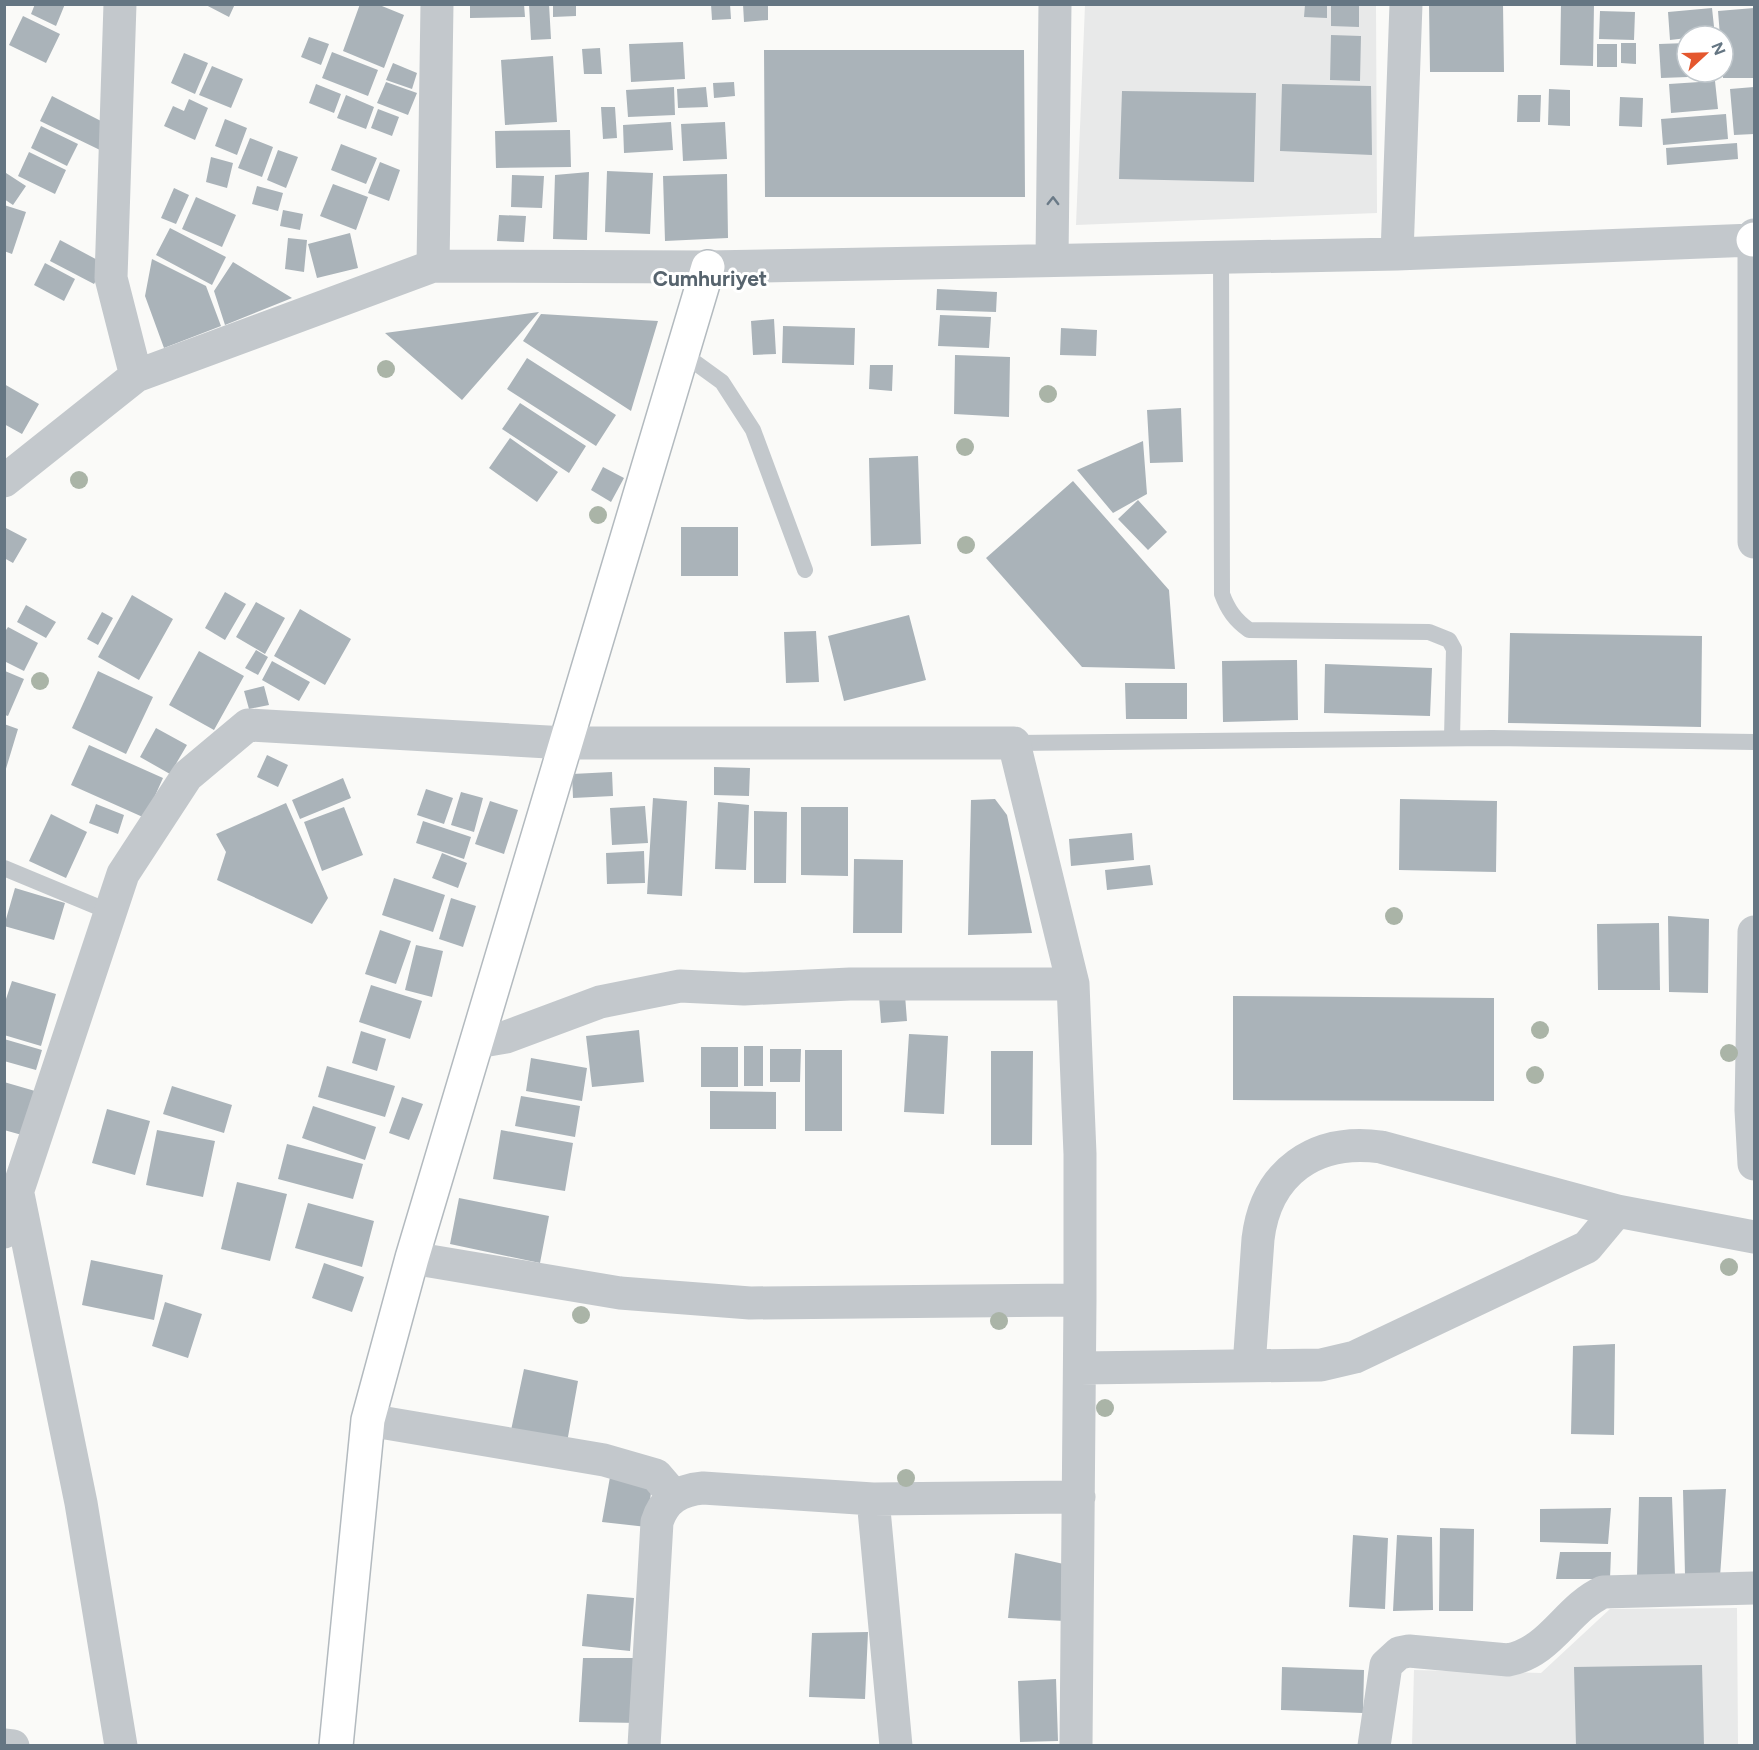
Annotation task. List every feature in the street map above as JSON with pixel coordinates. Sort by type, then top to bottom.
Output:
[{"type":"street","points":[[120,4],[111,278],[136,376]]},
{"type":"street","points":[[433,266],[437,4]]},
{"type":"street","points":[[1052,259],[1055,4]]},
{"type":"street","points":[[1397,254],[1406,4]]},
{"type":"street","points":[[4,482],[136,376],[433,266],[708,267],[1397,254],[1754,238],[1755,542]]},
{"type":"street","points":[[336,1746],[368,1420],[412,1258],[708,267]]},
{"type":"street","points":[[4,1232],[123,874],[187,776],[248,725],[566,743],[1014,743],[1073,984],[1080,1154],[1076,1746]]},
{"type":"street","points":[[1755,932],[1753,1110],[1755,1164]]},
{"type":"street","points":[[477,1042],[506,1037],[600,1002],[680,986],[744,989],[850,984],[1073,984]]},
{"type":"street","points":[[1250,1366],[1260,1220],[1267,1201],[1291,1170],[1324,1150],[1342,1145],[1381,1147],[1617,1211],[1755,1237]]},
{"type":"street","points":[[18,1192],[81,1503],[121,1746]]},
{"type":"street","points":[[1080,1368],[1321,1365],[1355,1357],[1587,1247],[1617,1211]]},
{"type":"street","points":[[412,1258],[620,1293],[739,1302],[906,1303],[1080,1300]]},
{"type":"street","points":[[368,1420],[604,1460],[656,1475],[674,1496]]},
{"type":"street","points":[[644,1746],[657,1522],[660,1512],[674,1496],[688,1490],[703,1488],[873,1499],[1079,1497]]},
{"type":"street","points":[[873,1499],[896,1746]]},
{"type":"street","points":[[1374,1746],[1386,1665],[1399,1653],[1409,1651],[1508,1660],[1520,1658],[1542,1646],[1585,1602],[1603,1592],[1755,1588]]},
{"type":"street","points":[[4,1745],[13,1746]]},
{"type":"lane","points":[[1221,256],[1222,594],[1227,608],[1235,619],[1249,630],[1429,632],[1449,640],[1454,649],[1452,738]]},
{"type":"lane","points":[[682,353],[722,382],[753,430],[805,570]]},
{"type":"lane","points":[[1014,743],[1452,738],[1755,742]]},
{"type":"lane","points":[[4,868],[110,912]]},
{"type":"shaded area","points":[[1085,5],[1376,5],[1377,213],[1076,225]]},
{"type":"shaded area","points":[[1737,1608],[1738,1745],[1412,1746],[1414,1670],[1541,1673],[1610,1609]]},
{"type":"building","points":[[35,4],[65,4],[56,26],[31,14]]},
{"type":"building","points":[[204,4],[235,4],[229,17]]},
{"type":"building","points":[[360,4],[377,4],[404,15],[384,68],[343,51]]},
{"type":"building","points":[[470,4],[524,4],[525,17],[470,18]]},
{"type":"building","points":[[529,4],[549,4],[551,39],[531,40]]},
{"type":"building","points":[[553,4],[576,4],[576,16],[553,17]]},
{"type":"building","points":[[711,4],[730,4],[731,19],[712,20]]},
{"type":"building","points":[[743,4],[768,4],[768,20],[744,22]]},
{"type":"building","points":[[1331,4],[1359,4],[1359,27],[1331,26]]},
{"type":"building","points":[[1429,4],[1503,4],[1504,72],[1430,72]]},
{"type":"building","points":[[1561,4],[1594,4],[1593,66],[1560,65]]},
{"type":"building","points":[[1305,5],[1327,5],[1327,18],[1304,17]]},
{"type":"building","points":[[1712,8],[1714,24],[1675,24],[1675,39],[1670,40],[1668,12]]},
{"type":"building","points":[[1754,8],[1754,78],[1735,78],[1735,24],[1719,24],[1718,11]]},
{"type":"building","points":[[1600,11],[1635,12],[1634,40],[1599,39]]},
{"type":"building","points":[[23,16],[60,34],[46,63],[9,45]]},
{"type":"building","points":[[1331,35],[1361,36],[1360,81],[1330,80]]},
{"type":"building","points":[[309,37],[329,44],[321,65],[301,57]]},
{"type":"building","points":[[683,42],[685,79],[631,82],[629,44]]},
{"type":"building","points":[[1621,43],[1636,43],[1636,64],[1621,63]]},
{"type":"building","points":[[1675,43],[1675,77],[1661,78],[1659,44]]},
{"type":"building","points":[[1597,44],[1617,44],[1617,67],[1597,67]]},
{"type":"building","points":[[600,48],[602,74],[584,74],[582,49]]},
{"type":"building","points":[[764,50],[1024,50],[1025,197],[765,197]]},
{"type":"building","points":[[332,52],[378,70],[368,96],[322,78]]},
{"type":"building","points":[[184,53],[208,63],[195,94],[171,83]]},
{"type":"building","points":[[553,56],[557,122],[505,125],[501,60]]},
{"type":"building","points":[[393,63],[417,73],[412,89],[386,80]]},
{"type":"building","points":[[212,66],[243,79],[231,108],[199,95]]},
{"type":"building","points":[[386,82],[417,93],[408,115],[377,103]]},
{"type":"building","points":[[734,82],[735,96],[714,98],[713,83]]},
{"type":"building","points":[[316,84],[341,94],[334,113],[309,103]]},
{"type":"building","points":[[1282,84],[1371,86],[1372,155],[1280,151]]},
{"type":"building","points":[[1669,84],[1715,84],[1718,109],[1671,113]]},
{"type":"building","points":[[674,87],[675,115],[628,117],[626,90]]},
{"type":"building","points":[[706,87],[708,107],[678,108],[677,89]]},
{"type":"building","points":[[1754,87],[1754,134],[1734,135],[1730,89]]},
{"type":"building","points":[[1549,89],[1570,90],[1570,126],[1548,125]]},
{"type":"building","points":[[1122,91],[1256,93],[1254,182],[1119,179]]},
{"type":"building","points":[[346,95],[374,107],[366,129],[337,118]]},
{"type":"building","points":[[1518,95],[1541,95],[1540,122],[1517,122]]},
{"type":"building","points":[[52,96],[101,121],[100,150],[40,121]]},
{"type":"building","points":[[1620,97],[1643,98],[1642,127],[1619,126]]},
{"type":"building","points":[[189,99],[208,108],[195,140],[164,126],[173,106],[184,111]]},
{"type":"building","points":[[601,107],[615,107],[617,138],[603,139]]},
{"type":"building","points":[[378,109],[399,117],[392,136],[371,128]]},
{"type":"building","points":[[1726,114],[1728,139],[1663,145],[1661,119]]},
{"type":"building","points":[[225,119],[247,128],[237,155],[215,146]]},
{"type":"building","points":[[671,122],[673,150],[624,153],[623,125]]},
{"type":"building","points":[[725,122],[727,159],[683,161],[681,124]]},
{"type":"building","points":[[41,126],[78,144],[67,166],[31,148]]},
{"type":"building","points":[[570,130],[571,167],[496,168],[495,131]]},
{"type":"building","points":[[250,138],[273,147],[262,177],[238,168]]},
{"type":"building","points":[[1737,143],[1738,159],[1667,165],[1666,148]]},
{"type":"building","points":[[341,144],[377,158],[366,184],[331,170]]},
{"type":"building","points":[[278,150],[298,157],[286,188],[267,180]]},
{"type":"building","points":[[29,152],[66,170],[55,194],[18,176]]},
{"type":"building","points":[[211,157],[233,163],[227,188],[206,182]]},
{"type":"building","points":[[380,162],[400,170],[389,201],[368,193]]},
{"type":"building","points":[[607,171],[653,173],[650,234],[605,232]]},
{"type":"building","points":[[589,172],[587,240],[553,239],[555,175]]},
{"type":"building","points":[[6,173],[26,186],[13,205],[4,199]]},
{"type":"building","points":[[727,174],[728,238],[665,241],[663,176]]},
{"type":"building","points":[[512,175],[544,176],[542,208],[511,207]]},
{"type":"building","points":[[333,184],[368,197],[356,230],[320,216]]},
{"type":"building","points":[[257,186],[283,193],[278,211],[252,204]]},
{"type":"building","points":[[174,188],[189,195],[176,224],[161,218]]},
{"type":"building","points":[[196,197],[236,215],[222,247],[182,229]]},
{"type":"building","points":[[4,205],[26,212],[12,254],[4,251]]},
{"type":"building","points":[[283,210],[303,214],[300,230],[280,226]]},
{"type":"building","points":[[499,215],[526,216],[524,242],[497,241]]},
{"type":"building","points":[[170,228],[226,257],[212,285],[156,255]]},
{"type":"building","points":[[350,233],[358,268],[317,278],[308,244]]},
{"type":"building","points":[[288,238],[307,240],[304,272],[285,269]]},
{"type":"building","points":[[60,240],[105,264],[94,284],[50,261]]},
{"type":"building","points":[[152,259],[206,286],[221,326],[164,348],[145,296]]},
{"type":"building","points":[[233,262],[292,298],[225,325],[214,291]]},
{"type":"building","points":[[45,263],[75,279],[64,301],[34,285]]},
{"type":"building","points":[[937,289],[997,292],[996,312],[936,310]]},
{"type":"building","points":[[539,312],[462,400],[385,333]]},
{"type":"building","points":[[541,314],[658,321],[631,411],[523,341]]},
{"type":"building","points":[[940,315],[991,317],[989,348],[938,346]]},
{"type":"building","points":[[774,319],[776,354],[753,355],[751,321]]},
{"type":"building","points":[[783,326],[855,328],[854,365],[782,363]]},
{"type":"building","points":[[1061,328],[1097,330],[1096,356],[1060,355]]},
{"type":"building","points":[[955,355],[1010,357],[1009,417],[954,414]]},
{"type":"building","points":[[527,358],[616,415],[596,446],[507,389]]},
{"type":"building","points":[[870,365],[893,365],[892,391],[869,389]]},
{"type":"building","points":[[4,384],[39,404],[22,434],[4,424]]},
{"type":"building","points":[[520,403],[586,446],[569,473],[502,429]]},
{"type":"building","points":[[1181,408],[1183,462],[1150,463],[1147,410]]},
{"type":"building","points":[[510,438],[558,472],[537,502],[489,468]]},
{"type":"building","points":[[1143,441],[1147,494],[1113,513],[1077,470]]},
{"type":"building","points":[[918,456],[921,544],[871,546],[869,458]]},
{"type":"building","points":[[603,467],[624,478],[611,502],[591,490]]},
{"type":"building","points":[[1073,481],[1169,590],[1175,669],[1082,667],[986,558]]},
{"type":"building","points":[[1138,500],[1167,532],[1148,550],[1118,519]]},
{"type":"building","points":[[4,527],[27,539],[13,563],[4,558]]},
{"type":"building","points":[[681,527],[738,527],[738,576],[681,576]]},
{"type":"building","points":[[225,592],[246,604],[225,640],[205,628]]},
{"type":"building","points":[[132,595],[173,619],[139,680],[98,657]]},
{"type":"building","points":[[256,602],[285,618],[265,654],[236,637]]},
{"type":"building","points":[[26,605],[56,622],[46,638],[17,622]]},
{"type":"building","points":[[300,609],[351,639],[325,685],[274,656]]},
{"type":"building","points":[[102,612],[113,618],[98,645],[87,639]]},
{"type":"building","points":[[909,615],[926,680],[844,701],[828,636]]},
{"type":"building","points":[[8,627],[38,643],[24,671],[4,661],[4,633]]},
{"type":"building","points":[[816,631],[819,682],[786,683],[784,632]]},
{"type":"building","points":[[1510,633],[1702,636],[1701,727],[1508,723]]},
{"type":"building","points":[[256,650],[268,657],[258,675],[245,668]]},
{"type":"building","points":[[199,651],[244,676],[214,730],[169,705]]},
{"type":"building","points":[[1297,660],[1298,720],[1223,722],[1222,661]]},
{"type":"building","points":[[272,661],[310,682],[299,701],[262,680]]},
{"type":"building","points":[[1325,664],[1432,668],[1430,716],[1324,713]]},
{"type":"building","points":[[5,671],[24,679],[8,716],[5,715]]},
{"type":"building","points":[[98,671],[153,697],[126,754],[72,728]]},
{"type":"building","points":[[1125,683],[1187,683],[1187,719],[1126,719]]},
{"type":"building","points":[[264,686],[269,705],[249,709],[244,691]]},
{"type":"building","points":[[4,724],[18,729],[5,772],[4,772]]},
{"type":"building","points":[[156,728],[187,745],[170,774],[140,757]]},
{"type":"building","points":[[89,745],[163,778],[145,818],[71,785]]},
{"type":"building","points":[[267,755],[288,765],[278,787],[257,777]]},
{"type":"building","points":[[714,767],[750,768],[749,796],[714,795]]},
{"type":"building","points":[[612,772],[613,796],[573,798],[572,774]]},
{"type":"building","points":[[343,778],[351,798],[300,819],[292,800]]},
{"type":"building","points":[[426,789],[453,798],[444,824],[417,815]]},
{"type":"building","points":[[461,792],[483,798],[474,832],[451,825]]},
{"type":"building","points":[[653,798],[687,801],[682,896],[647,894]]},
{"type":"building","points":[[995,799],[1007,815],[1032,933],[968,935],[971,800]]},
{"type":"building","points":[[1400,799],[1497,801],[1496,872],[1399,870]]},
{"type":"building","points":[[490,801],[518,810],[504,854],[475,844]]},
{"type":"building","points":[[718,802],[749,805],[746,870],[715,869]]},
{"type":"building","points":[[286,803],[328,898],[312,924],[217,880],[226,852],[216,834]]},
{"type":"building","points":[[96,804],[124,815],[118,834],[89,823]]},
{"type":"building","points":[[645,806],[648,843],[612,845],[610,808]]},
{"type":"building","points":[[344,807],[363,855],[322,871],[304,822]]},
{"type":"building","points":[[801,807],[848,807],[848,876],[801,875]]},
{"type":"building","points":[[754,811],[787,812],[786,883],[754,883]]},
{"type":"building","points":[[51,814],[87,832],[66,878],[29,861]]},
{"type":"building","points":[[423,821],[471,837],[464,859],[416,843]]},
{"type":"building","points":[[1132,833],[1134,860],[1071,866],[1069,839]]},
{"type":"building","points":[[644,851],[645,883],[607,884],[606,853]]},
{"type":"building","points":[[442,853],[467,863],[458,888],[432,878]]},
{"type":"building","points":[[854,859],[903,860],[902,933],[853,933]]},
{"type":"building","points":[[1150,865],[1153,885],[1107,890],[1105,870]]},
{"type":"building","points":[[394,878],[445,895],[433,932],[382,915]]},
{"type":"building","points":[[15,888],[65,903],[54,940],[4,926]]},
{"type":"building","points":[[451,898],[476,906],[463,947],[439,939]]},
{"type":"building","points":[[1668,916],[1709,919],[1708,993],[1669,992]]},
{"type":"building","points":[[1659,923],[1660,990],[1598,990],[1597,924]]},
{"type":"building","points":[[380,930],[411,941],[396,984],[365,974]]},
{"type":"building","points":[[416,945],[443,951],[432,997],[405,990]]},
{"type":"building","points":[[12,981],[56,994],[41,1046],[4,1035],[4,1005]]},
{"type":"building","points":[[371,985],[422,1001],[410,1039],[359,1022]]},
{"type":"building","points":[[905,995],[907,1021],[881,1023],[879,997]]},
{"type":"building","points":[[1233,996],[1494,998],[1494,1101],[1233,1100]]},
{"type":"building","points":[[639,1030],[644,1082],[592,1087],[586,1036]]},
{"type":"building","points":[[361,1031],[386,1039],[377,1071],[352,1063]]},
{"type":"building","points":[[909,1034],[948,1036],[944,1114],[904,1112]]},
{"type":"building","points":[[4,1039],[42,1050],[36,1070],[4,1061]]},
{"type":"building","points":[[744,1046],[763,1046],[763,1086],[744,1086]]},
{"type":"building","points":[[701,1047],[738,1047],[738,1087],[701,1087]]},
{"type":"building","points":[[770,1049],[801,1049],[800,1082],[770,1082]]},
{"type":"building","points":[[805,1050],[842,1050],[842,1131],[805,1131]]},
{"type":"building","points":[[991,1051],[1033,1051],[1032,1145],[991,1145]]},
{"type":"building","points":[[531,1058],[587,1068],[582,1101],[526,1091]]},
{"type":"building","points":[[327,1066],[395,1086],[385,1117],[318,1097]]},
{"type":"building","points":[[4,1082],[35,1091],[22,1135],[4,1130]]},
{"type":"building","points":[[172,1086],[232,1105],[224,1133],[163,1114]]},
{"type":"building","points":[[710,1091],[776,1092],[776,1129],[710,1129]]},
{"type":"building","points":[[521,1096],[580,1106],[575,1137],[515,1126]]},
{"type":"building","points":[[402,1097],[423,1104],[409,1140],[389,1133]]},
{"type":"building","points":[[313,1106],[376,1127],[365,1160],[302,1138]]},
{"type":"building","points":[[107,1109],[150,1121],[135,1175],[92,1163]]},
{"type":"building","points":[[157,1130],[215,1141],[203,1197],[146,1185]]},
{"type":"building","points":[[501,1130],[573,1143],[565,1191],[493,1179]]},
{"type":"building","points":[[287,1144],[363,1164],[353,1199],[278,1179]]},
{"type":"building","points":[[237,1182],[287,1194],[270,1261],[221,1249]]},
{"type":"building","points":[[459,1198],[549,1216],[540,1263],[450,1244]]},
{"type":"building","points":[[308,1203],[374,1221],[362,1267],[295,1248]]},
{"type":"building","points":[[91,1260],[163,1275],[154,1320],[82,1305]]},
{"type":"building","points":[[324,1263],[364,1277],[352,1312],[312,1298]]},
{"type":"building","points":[[165,1302],[202,1314],[188,1358],[152,1346]]},
{"type":"building","points":[[1615,1344],[1614,1435],[1571,1434],[1573,1346]]},
{"type":"building","points":[[524,1369],[578,1381],[566,1448],[510,1435]]},
{"type":"building","points":[[610,1477],[652,1484],[647,1527],[602,1522]]},
{"type":"building","points":[[1726,1489],[1720,1577],[1685,1575],[1683,1490]]},
{"type":"building","points":[[1639,1497],[1672,1497],[1675,1575],[1637,1576]]},
{"type":"building","points":[[1611,1508],[1608,1544],[1540,1542],[1540,1509]]},
{"type":"building","points":[[1440,1528],[1474,1529],[1473,1611],[1439,1611]]},
{"type":"building","points":[[1353,1535],[1388,1538],[1385,1609],[1349,1607]]},
{"type":"building","points":[[1397,1535],[1432,1537],[1433,1610],[1393,1611]]},
{"type":"building","points":[[1560,1552],[1611,1552],[1610,1579],[1556,1579]]},
{"type":"building","points":[[1015,1553],[1068,1565],[1065,1621],[1008,1618]]},
{"type":"building","points":[[587,1594],[634,1598],[630,1651],[582,1646]]},
{"type":"building","points":[[868,1632],[865,1699],[809,1697],[812,1633]]},
{"type":"building","points":[[583,1658],[642,1658],[640,1723],[579,1722]]},
{"type":"building","points":[[1702,1665],[1704,1746],[1576,1746],[1574,1667]]},
{"type":"building","points":[[1282,1667],[1364,1670],[1363,1713],[1281,1710]]},
{"type":"building","points":[[1056,1679],[1058,1741],[1020,1742],[1018,1681]]},
{"type":"district","name":"Cumhuriyet","points":[[710,279]]}]
